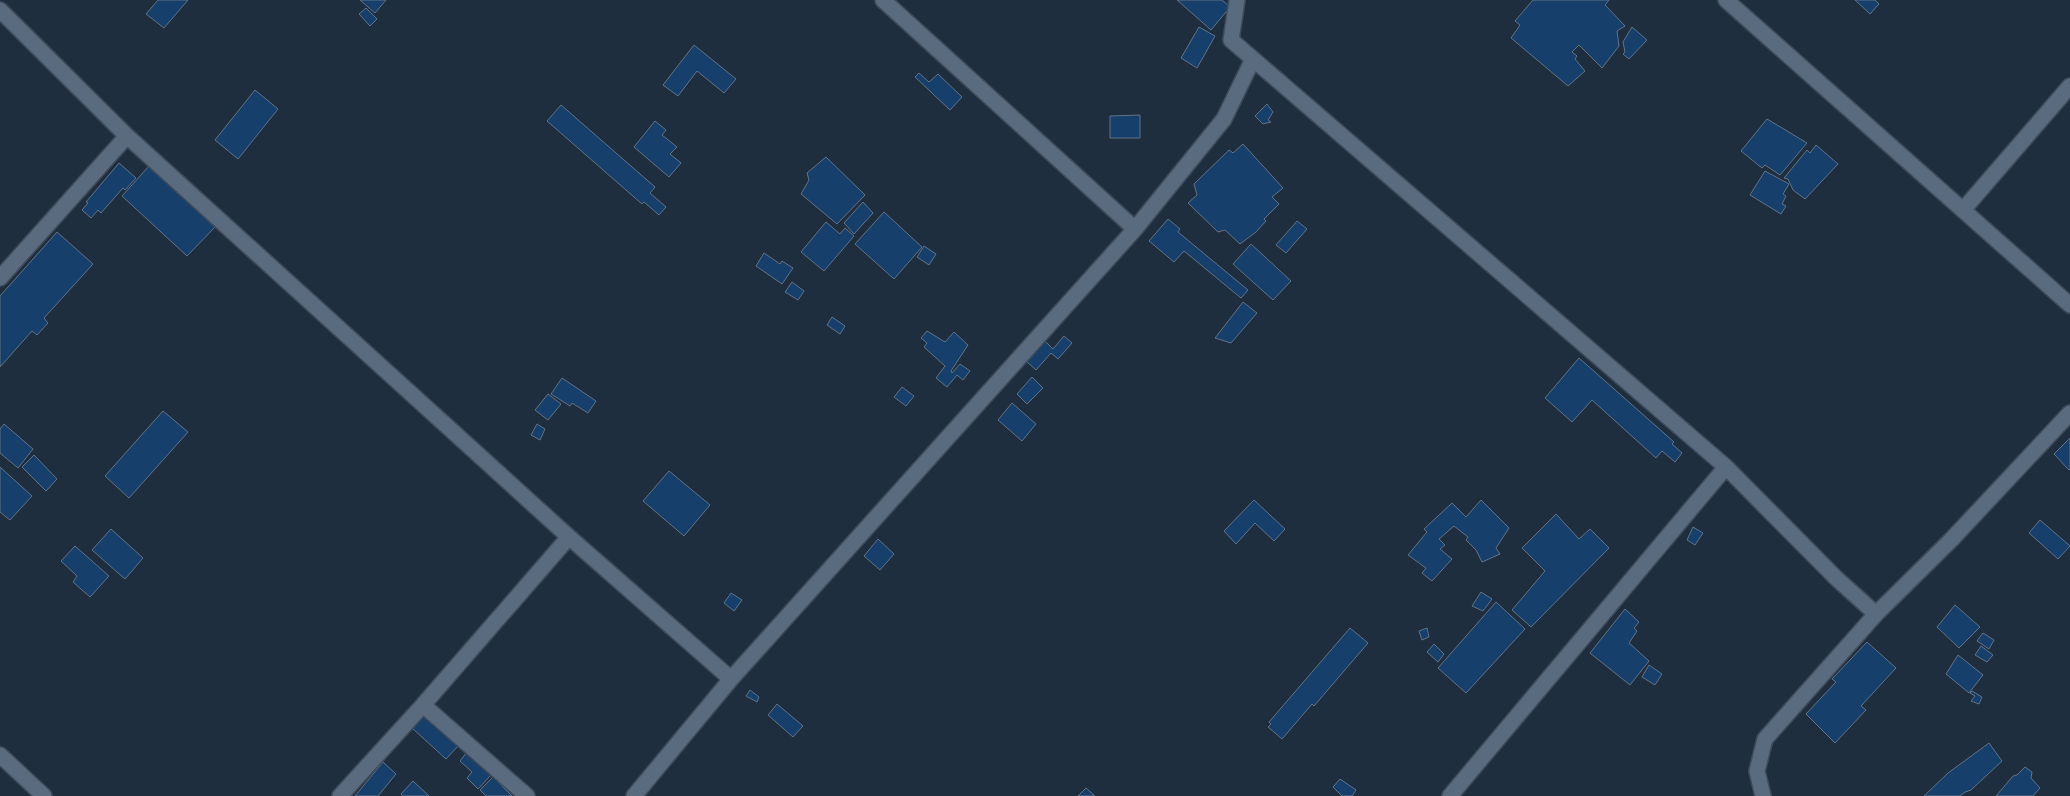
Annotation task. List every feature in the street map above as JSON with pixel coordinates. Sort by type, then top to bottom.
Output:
[{"type":"street","points":[[883,0],[1134,229]]},
{"type":"street","points":[[1237,0],[1232,40],[1726,467],[1836,578],[1876,614]]},
{"type":"street","points":[[1726,0],[2070,304]]},
{"type":"street","points":[[0,10],[127,136],[568,537],[731,679]]},
{"type":"street","points":[[634,796],[731,679],[1134,229],[1224,119],[1253,59]]},
{"type":"street","points":[[1963,210],[2070,86]]},
{"type":"street","points":[[0,278],[127,136]]},
{"type":"street","points":[[1763,796],[1757,770],[1765,739],[1876,614],[1950,540],[2070,413]]},
{"type":"street","points":[[1450,796],[1726,467]]},
{"type":"street","points":[[340,796],[423,705],[568,537]]},
{"type":"street","points":[[423,705],[527,796]]},
{"type":"street","points":[[0,756],[44,796]]},
{"type":"building","points":[[158,0],[188,0],[164,28],[146,14]]},
{"type":"building","points":[[360,0],[386,0],[375,13]]},
{"type":"building","points":[[1177,0],[1222,0],[1230,7],[1211,30]]},
{"type":"building","points":[[1533,0],[1609,0],[1605,5],[1625,26],[1617,31],[1619,46],[1602,68],[1579,45],[1572,52],[1577,56],[1575,59],[1585,71],[1568,86],[1511,38],[1520,25],[1515,21]]},
{"type":"building","points":[[1855,0],[1875,0],[1879,4],[1870,14]]},
{"type":"building","points":[[366,8],[377,19],[370,26],[359,14]]},
{"type":"building","points":[[1199,27],[1215,36],[1197,68],[1181,58]]},
{"type":"building","points":[[1632,27],[1647,40],[1629,59],[1623,54],[1625,52],[1623,42]]},
{"type":"building","points":[[694,45],[736,79],[724,93],[697,71],[678,96],[663,85]]},
{"type":"building","points":[[919,73],[929,82],[938,74],[962,97],[950,110],[915,77]]},
{"type":"building","points":[[255,90],[278,109],[238,159],[215,140]]},
{"type":"building","points":[[1267,104],[1273,112],[1268,120],[1271,122],[1263,124],[1255,116]]},
{"type":"building","points":[[561,105],[655,187],[650,193],[666,207],[659,215],[644,202],[642,204],[547,121]]},
{"type":"building","points":[[1140,115],[1140,138],[1110,138],[1110,116]]},
{"type":"building","points":[[1767,119],[1807,143],[1780,175],[1765,165],[1762,168],[1741,151]]},
{"type":"building","points":[[655,121],[666,130],[662,135],[677,147],[670,154],[681,163],[669,177],[634,147]]},
{"type":"building","points":[[1243,144],[1283,188],[1272,197],[1279,204],[1264,219],[1266,221],[1256,232],[1240,244],[1225,230],[1218,232],[1188,203],[1197,195],[1194,184],[1229,150],[1233,153]]},
{"type":"building","points":[[1816,145],[1838,164],[1805,199],[1793,190],[1788,179],[1784,178],[1807,150],[1810,153]]},
{"type":"building","points":[[826,157],[865,195],[837,224],[801,194],[809,180],[807,173]]},
{"type":"building","points":[[119,163],[136,178],[125,190],[123,188],[101,213],[98,210],[91,218],[82,210],[88,203],[86,202]]},
{"type":"building","points":[[150,165],[216,226],[187,256],[122,196]]},
{"type":"building","points":[[1765,171],[1789,184],[1783,194],[1786,196],[1782,204],[1786,206],[1781,214],[1750,195]]},
{"type":"building","points":[[863,202],[873,213],[854,234],[844,223]]},
{"type":"building","points":[[884,212],[922,247],[894,279],[855,244]]},
{"type":"building","points":[[1168,219],[1180,229],[1178,232],[1248,290],[1241,298],[1184,251],[1174,262],[1149,241]]},
{"type":"building","points":[[1297,221],[1307,229],[1286,253],[1276,245]]},
{"type":"building","points":[[826,222],[840,234],[845,228],[854,236],[824,271],[801,252]]},
{"type":"building","points":[[57,232],[93,264],[44,318],[48,323],[37,335],[32,331],[0,367],[0,296]]},
{"type":"building","points":[[1251,244],[1291,281],[1273,300],[1233,264]]},
{"type":"building","points":[[924,246],[936,254],[929,265],[917,257]]},
{"type":"building","points":[[764,253],[780,264],[782,261],[793,268],[782,284],[756,266]]},
{"type":"building","points":[[792,282],[804,291],[798,300],[785,292]]},
{"type":"building","points":[[1243,302],[1257,313],[1231,343],[1215,338]]},
{"type":"building","points":[[832,317],[845,326],[840,334],[827,325]]},
{"type":"building","points":[[927,331],[945,342],[954,332],[968,345],[951,371],[952,373],[960,364],[970,371],[963,380],[957,375],[947,387],[936,378],[945,366],[924,347],[927,343],[921,338]]},
{"type":"building","points":[[1064,336],[1072,343],[1058,359],[1051,353],[1036,370],[1027,362],[1045,341],[1053,349]]},
{"type":"building","points":[[1579,358],[1674,442],[1672,444],[1682,453],[1675,462],[1662,451],[1656,458],[1592,400],[1572,422],[1545,398]]},
{"type":"building","points":[[1032,377],[1043,388],[1027,404],[1017,394]]},
{"type":"building","points":[[562,378],[596,401],[588,413],[572,403],[570,406],[551,394]]},
{"type":"building","points":[[902,387],[914,396],[906,406],[894,397]]},
{"type":"building","points":[[548,394],[561,404],[548,420],[535,410]]},
{"type":"building","points":[[1012,403],[1036,424],[1022,441],[998,420]]},
{"type":"building","points":[[163,411],[188,432],[129,498],[105,476]]},
{"type":"building","points":[[4,424],[33,449],[18,468],[0,453],[0,429]]},
{"type":"building","points":[[537,424],[545,429],[540,440],[531,435]]},
{"type":"building","points":[[2070,438],[2070,469],[2069,470],[2054,454]]},
{"type":"building","points":[[34,455],[57,479],[46,491],[22,467]]},
{"type":"building","points":[[0,467],[32,496],[10,520],[0,512]]},
{"type":"building","points":[[669,471],[710,505],[684,536],[643,501]]},
{"type":"building","points":[[1254,500],[1285,529],[1274,541],[1255,523],[1236,544],[1224,531]]},
{"type":"building","points":[[1481,500],[1509,528],[1496,548],[1500,554],[1482,562],[1476,550],[1466,540],[1468,537],[1454,526],[1439,539],[1445,545],[1440,549],[1452,559],[1432,581],[1422,573],[1426,568],[1408,555],[1427,532],[1424,529],[1452,503],[1466,517]]},
{"type":"building","points":[[1556,514],[1579,539],[1590,529],[1609,548],[1531,627],[1512,610],[1545,571],[1522,548]]},
{"type":"building","points":[[2040,520],[2070,546],[2058,559],[2029,533]]},
{"type":"building","points":[[1693,527],[1703,533],[1695,545],[1687,540]]},
{"type":"building","points":[[111,529],[143,558],[125,579],[92,550]]},
{"type":"building","points":[[878,539],[894,554],[880,570],[864,556]]},
{"type":"building","points":[[75,546],[109,576],[90,597],[73,582],[77,576],[61,561]]},
{"type":"building","points":[[1481,592],[1492,599],[1483,611],[1472,606]]},
{"type":"building","points":[[731,593],[742,600],[734,611],[724,603]]},
{"type":"building","points":[[1496,602],[1525,629],[1466,693],[1438,668]]},
{"type":"building","points":[[1955,605],[1980,627],[1959,648],[1937,627]]},
{"type":"building","points":[[1625,609],[1639,622],[1634,628],[1637,631],[1629,643],[1649,661],[1630,685],[1590,653]]},
{"type":"building","points":[[1350,628],[1368,643],[1314,706],[1312,704],[1282,739],[1268,727],[1271,724],[1269,722]]},
{"type":"building","points":[[1427,628],[1429,637],[1422,640],[1419,631]]},
{"type":"building","points":[[1983,633],[1994,640],[1989,649],[1977,641]]},
{"type":"building","points":[[1867,642],[1896,668],[1861,706],[1866,710],[1835,743],[1806,714],[1836,682],[1832,679]]},
{"type":"building","points":[[1434,644],[1444,654],[1438,662],[1427,652]]},
{"type":"building","points":[[1981,646],[1993,655],[1987,662],[1975,655]]},
{"type":"building","points":[[1958,655],[1983,675],[1969,693],[1946,674]]},
{"type":"building","points":[[1649,665],[1662,674],[1655,685],[1642,677]]},
{"type":"building","points":[[750,690],[759,697],[757,702],[746,696]]},
{"type":"building","points":[[1972,691],[1982,697],[1979,704],[1971,701],[1975,696],[1970,693]]},
{"type":"building","points":[[777,704],[803,726],[793,737],[768,715]]},
{"type":"building","points":[[424,714],[458,746],[446,759],[412,728]]},
{"type":"building","points":[[1989,743],[2002,761],[1971,790],[1960,796],[1924,796],[1948,773]]},
{"type":"building","points":[[467,752],[491,775],[478,789],[467,778],[472,772],[460,761]]},
{"type":"building","points":[[383,762],[396,774],[378,796],[355,796]]},
{"type":"building","points":[[2025,767],[2032,772],[2031,778],[2040,788],[2033,796],[1996,796],[2013,776],[2017,775]]},
{"type":"building","points":[[493,777],[512,796],[486,796],[480,790]]},
{"type":"building","points":[[1340,779],[1356,790],[1352,796],[1342,796],[1333,787]]},
{"type":"building","points":[[413,781],[429,796],[403,796],[401,794]]},
{"type":"building","points":[[1086,788],[1095,796],[1078,796]]}]
